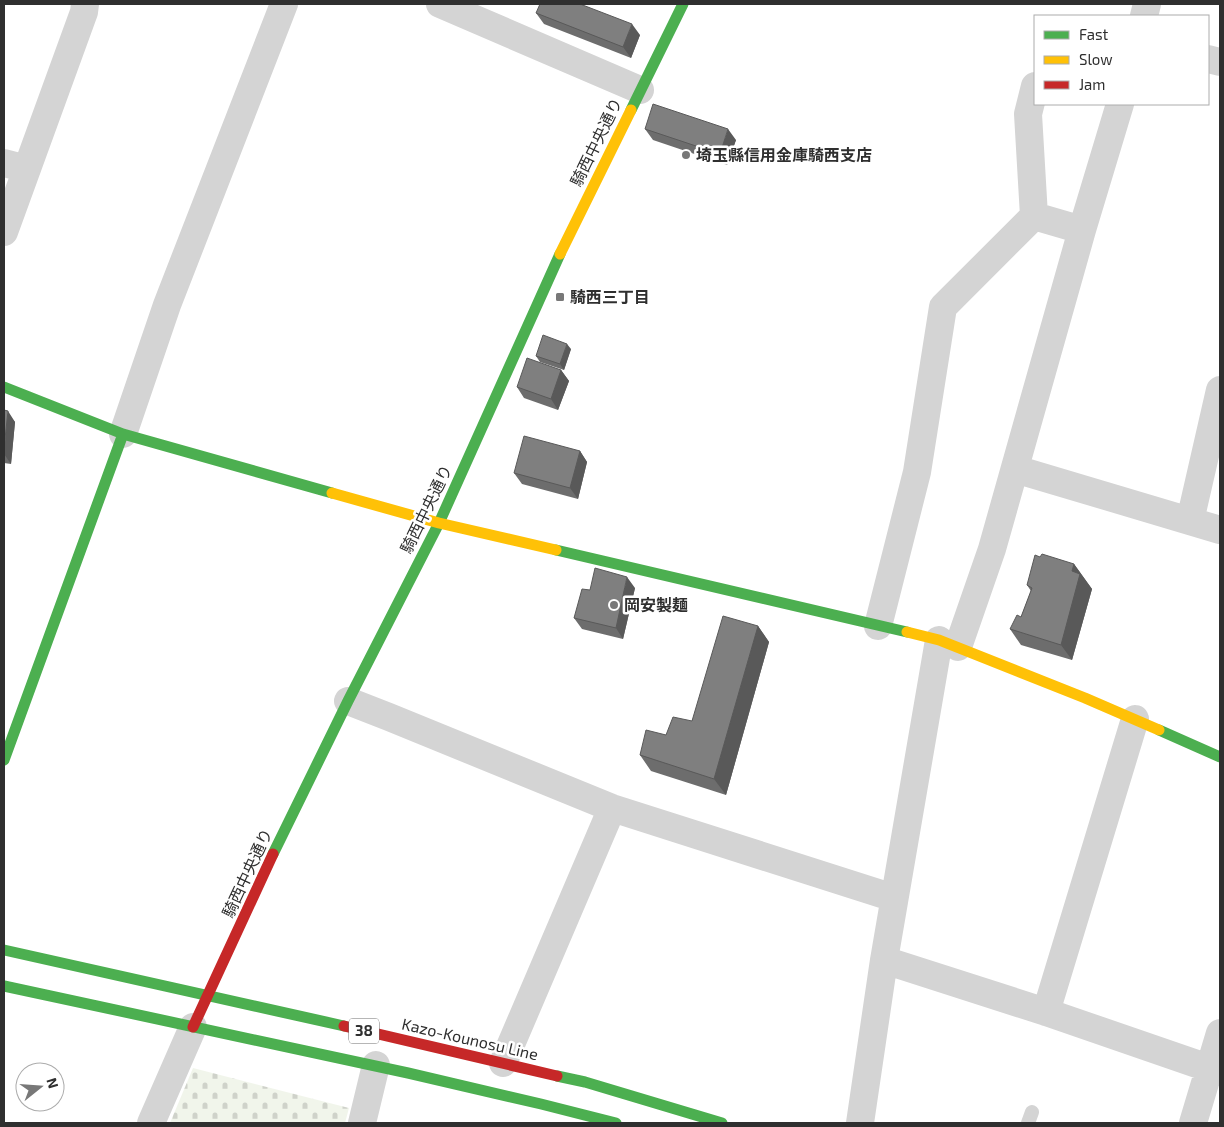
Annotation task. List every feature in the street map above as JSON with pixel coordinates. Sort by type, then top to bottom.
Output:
[{"type":"street","points":[[4,232],[15,166],[84,12],[85,4]]},
{"type":"street","points":[[4,757],[123,434],[167,305],[284,4]]},
{"type":"street","points":[[440,4],[640,90]]},
{"type":"street","name":"騎西中央通り","points":[[193,1027],[296,806],[439,523],[566,241],[683,4]]},
{"type":"street","points":[[878,626],[917,472],[943,307],[1034,216],[1028,114],[1034,90]]},
{"type":"street","points":[[860,1123],[894,898],[948,643],[992,549],[1082,230],[1120,105]]},
{"type":"street","points":[[1034,216],[1082,230]]},
{"type":"street","points":[[4,387],[123,434],[439,523],[948,643],[1085,698],[1220,757]]},
{"type":"street","points":[[1190,521],[1220,390]]},
{"type":"street","points":[[1015,469],[1220,530]]},
{"type":"street","points":[[348,701],[612,808],[894,898]]},
{"type":"street","points":[[1046,1012],[1135,719]]},
{"type":"street","points":[[502,1063],[612,808]]},
{"type":"street","name":"Kazo-Kounosu Line","points":[[4,950],[585,1082],[722,1123]]},
{"type":"street","points":[[884,960],[1046,1012],[1215,1070]]},
{"type":"street","name":"38","points":[[4,986],[376,1065],[573,1111],[616,1123]]},
{"type":"street","points":[[151,1123],[193,1027]]},
{"type":"street","points":[[1193,1123],[1215,1070],[1220,1033]]},
{"type":"street","points":[[362,1123],[376,1065]]},
{"type":"green space","points":[[193,1068],[349,1108],[345,1123],[170,1123]]},
{"type":"building","points":[[540,4],[580,4],[632,24],[623,47],[536,13]]},
{"type":"building","points":[[653,104],[728,129],[720,154],[645,129]]},
{"type":"building","points":[[543,335],[567,344],[560,364],[536,356]]},
{"type":"building","points":[[527,358],[561,370],[551,399],[517,387]]},
{"type":"building","points":[[4,410],[8,411],[4,448]]},
{"type":"building","points":[[524,436],[580,451],[570,488],[514,473]]},
{"type":"building","points":[[1042,554],[1074,564],[1072,571],[1080,574],[1061,645],[1010,629],[1017,615],[1021,617],[1032,588],[1027,585],[1035,555],[1040,557]]},
{"type":"building","points":[[595,568],[627,577],[616,628],[574,618],[582,589],[590,590]]},
{"type":"building","points":[[723,616],[758,626],[714,779],[640,755],[646,730],[666,735],[673,717],[692,721]]},
{"type":"traffic: fast","points":[[631,110],[683,4]]},
{"type":"traffic: fast","points":[[273,854],[348,701],[439,523],[560,254]]},
{"type":"traffic: fast","points":[[4,387],[123,434],[332,493]]},
{"type":"traffic: fast","points":[[4,760],[123,434]]},
{"type":"traffic: fast","points":[[556,550],[907,632]]},
{"type":"traffic: fast","points":[[1159,730],[1220,757]]},
{"type":"traffic: fast","points":[[4,950],[344,1026]]},
{"type":"traffic: fast","points":[[4,986],[408,1073],[616,1123]]},
{"type":"traffic: fast","points":[[557,1076],[585,1082],[722,1123]]},
{"type":"traffic: slow","points":[[560,254],[631,110]]},
{"type":"traffic: slow","points":[[332,493],[439,523],[556,550]]},
{"type":"traffic: slow","points":[[907,632],[939,640],[1085,698],[1159,730]]},
{"type":"traffic: jam","points":[[193,1027],[273,854]]},
{"type":"traffic: jam","points":[[344,1026],[557,1076]]},
{"type":"place","name":"埼玉縣信用金庫騎西支店","points":[[686,155]]},
{"type":"place","name":"騎西三丁目","points":[[560,297]]},
{"type":"place","name":"岡安製麺","points":[[614,605]]}]
